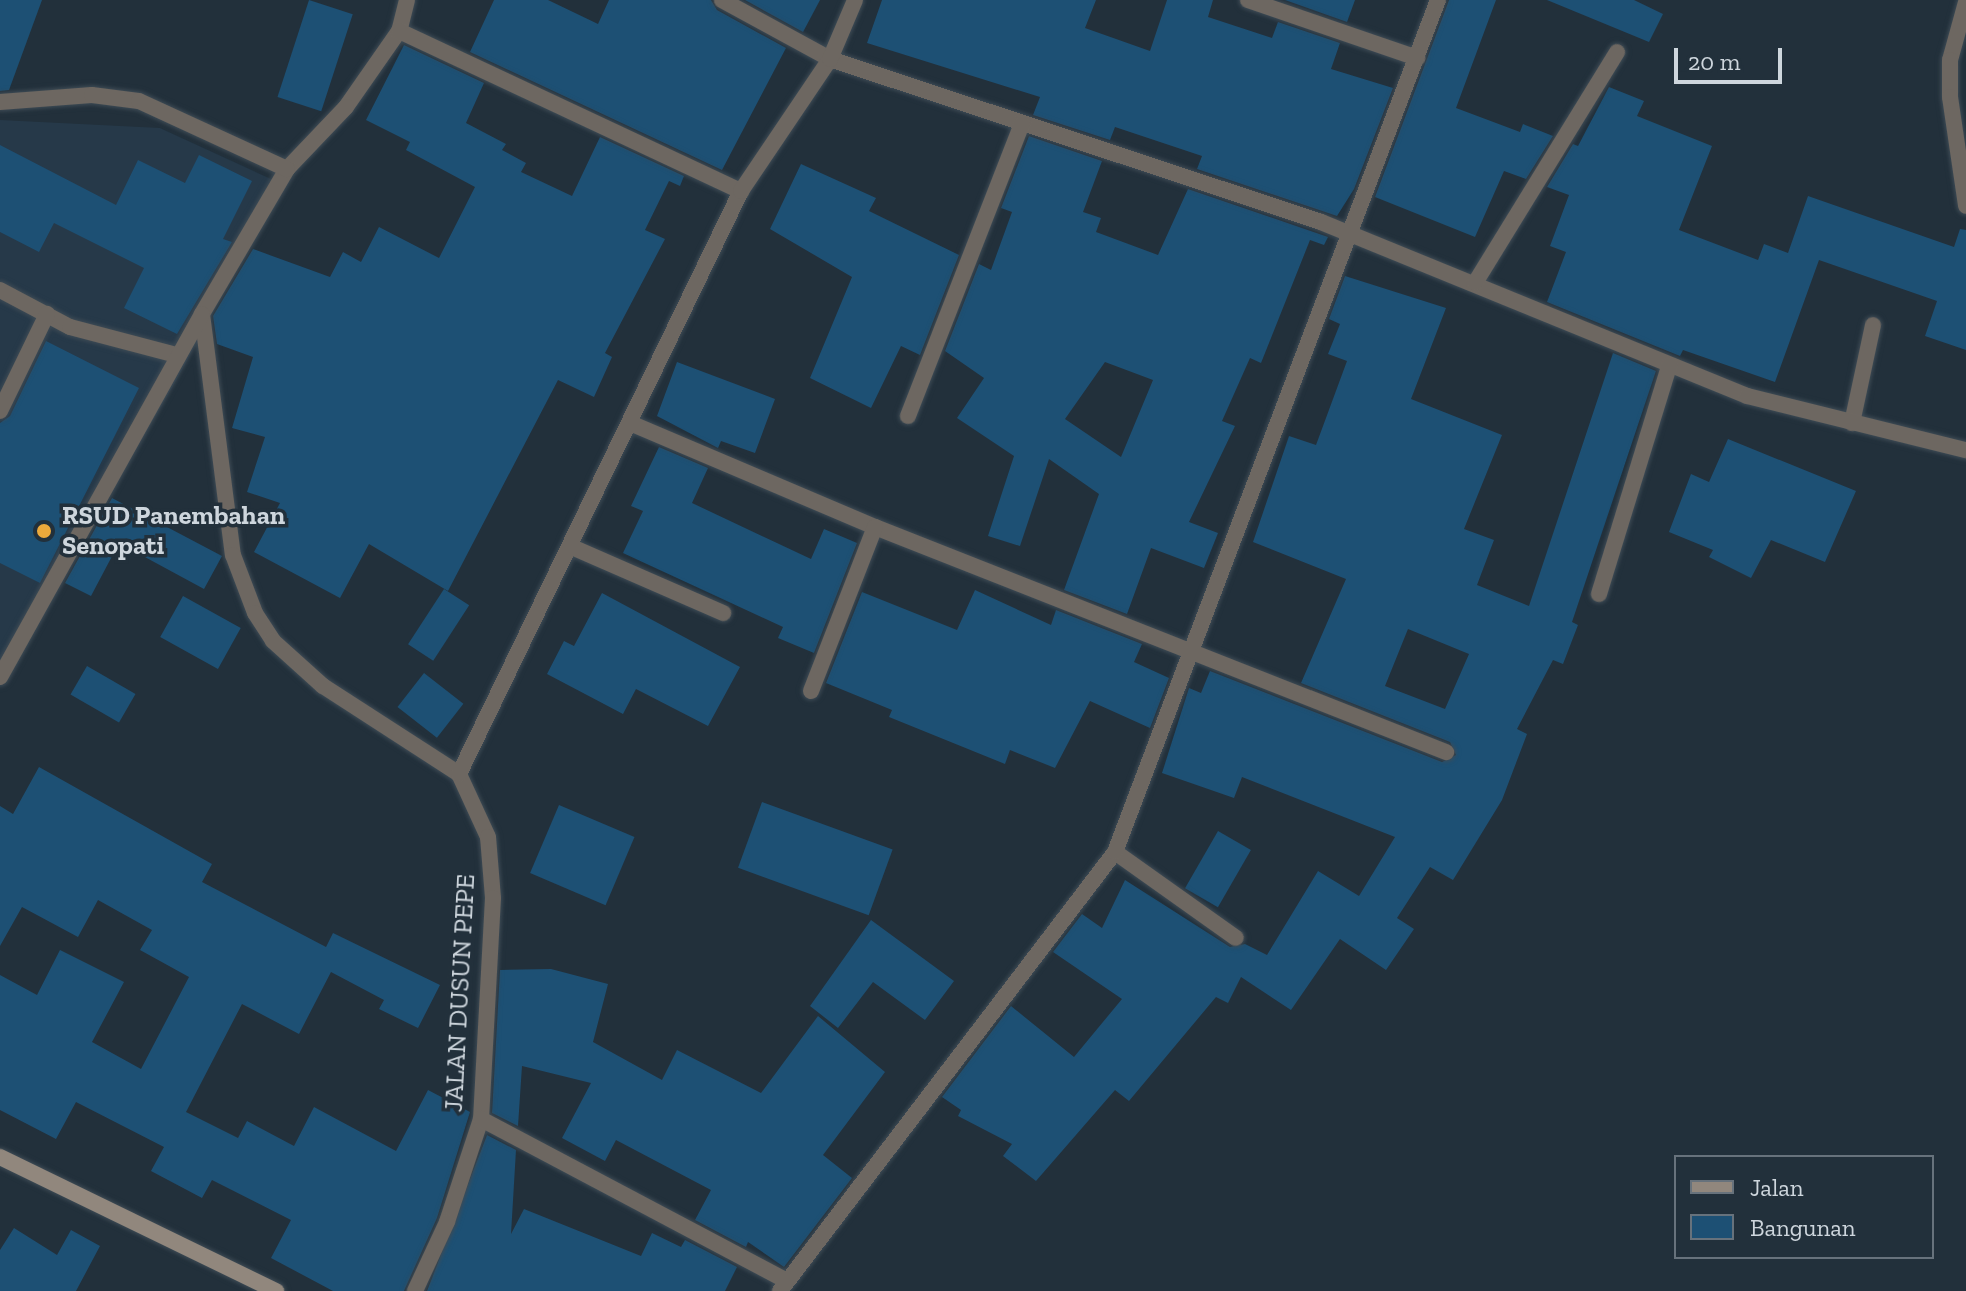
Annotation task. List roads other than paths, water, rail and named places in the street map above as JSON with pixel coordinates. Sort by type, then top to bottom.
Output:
[{"type":"main road","points":[[0,1157],[276,1291]]},
{"type":"street","points":[[0,677],[176,355],[287,169],[346,107],[399,31],[407,0]]},
{"type":"street","points":[[722,0],[830,59],[1348,233],[1747,396],[1966,450]]},
{"type":"street","points":[[202,314],[233,555],[255,613],[273,641],[323,686],[459,774],[572,547],[741,191],[830,59],[855,0]]},
{"type":"street","points":[[1248,0],[1417,58]]},
{"type":"street","points":[[481,1119],[783,1286],[1115,852],[1438,0]]},
{"type":"street","points":[[1966,2],[1950,60],[1950,97],[1966,206]]},
{"type":"street","points":[[399,31],[741,191]]},
{"type":"street","points":[[1475,283],[1617,52]]},
{"type":"street","points":[[0,102],[92,95],[139,101],[287,169]]},
{"type":"street","points":[[908,416],[1022,123]]},
{"type":"street","points":[[0,290],[93,334],[176,355]]},
{"type":"street","points":[[0,411],[47,314]]},
{"type":"street","points":[[1852,423],[1873,325]]},
{"type":"street","points":[[1599,594],[1669,366]]},
{"type":"street","points":[[630,423],[875,527],[1193,647],[1446,752]]},
{"type":"street","points":[[811,691],[875,527]]},
{"type":"street","points":[[572,547],[723,613]]},
{"type":"street","name":"JALAN DUSUN PEPE","points":[[415,1291],[447,1222],[481,1119],[493,898],[488,837],[459,774]]},
{"type":"street","points":[[1115,852],[1236,938]]},
{"type":"place","name":"RSUD Panembahan Senopati","points":[[44,531]]}]
